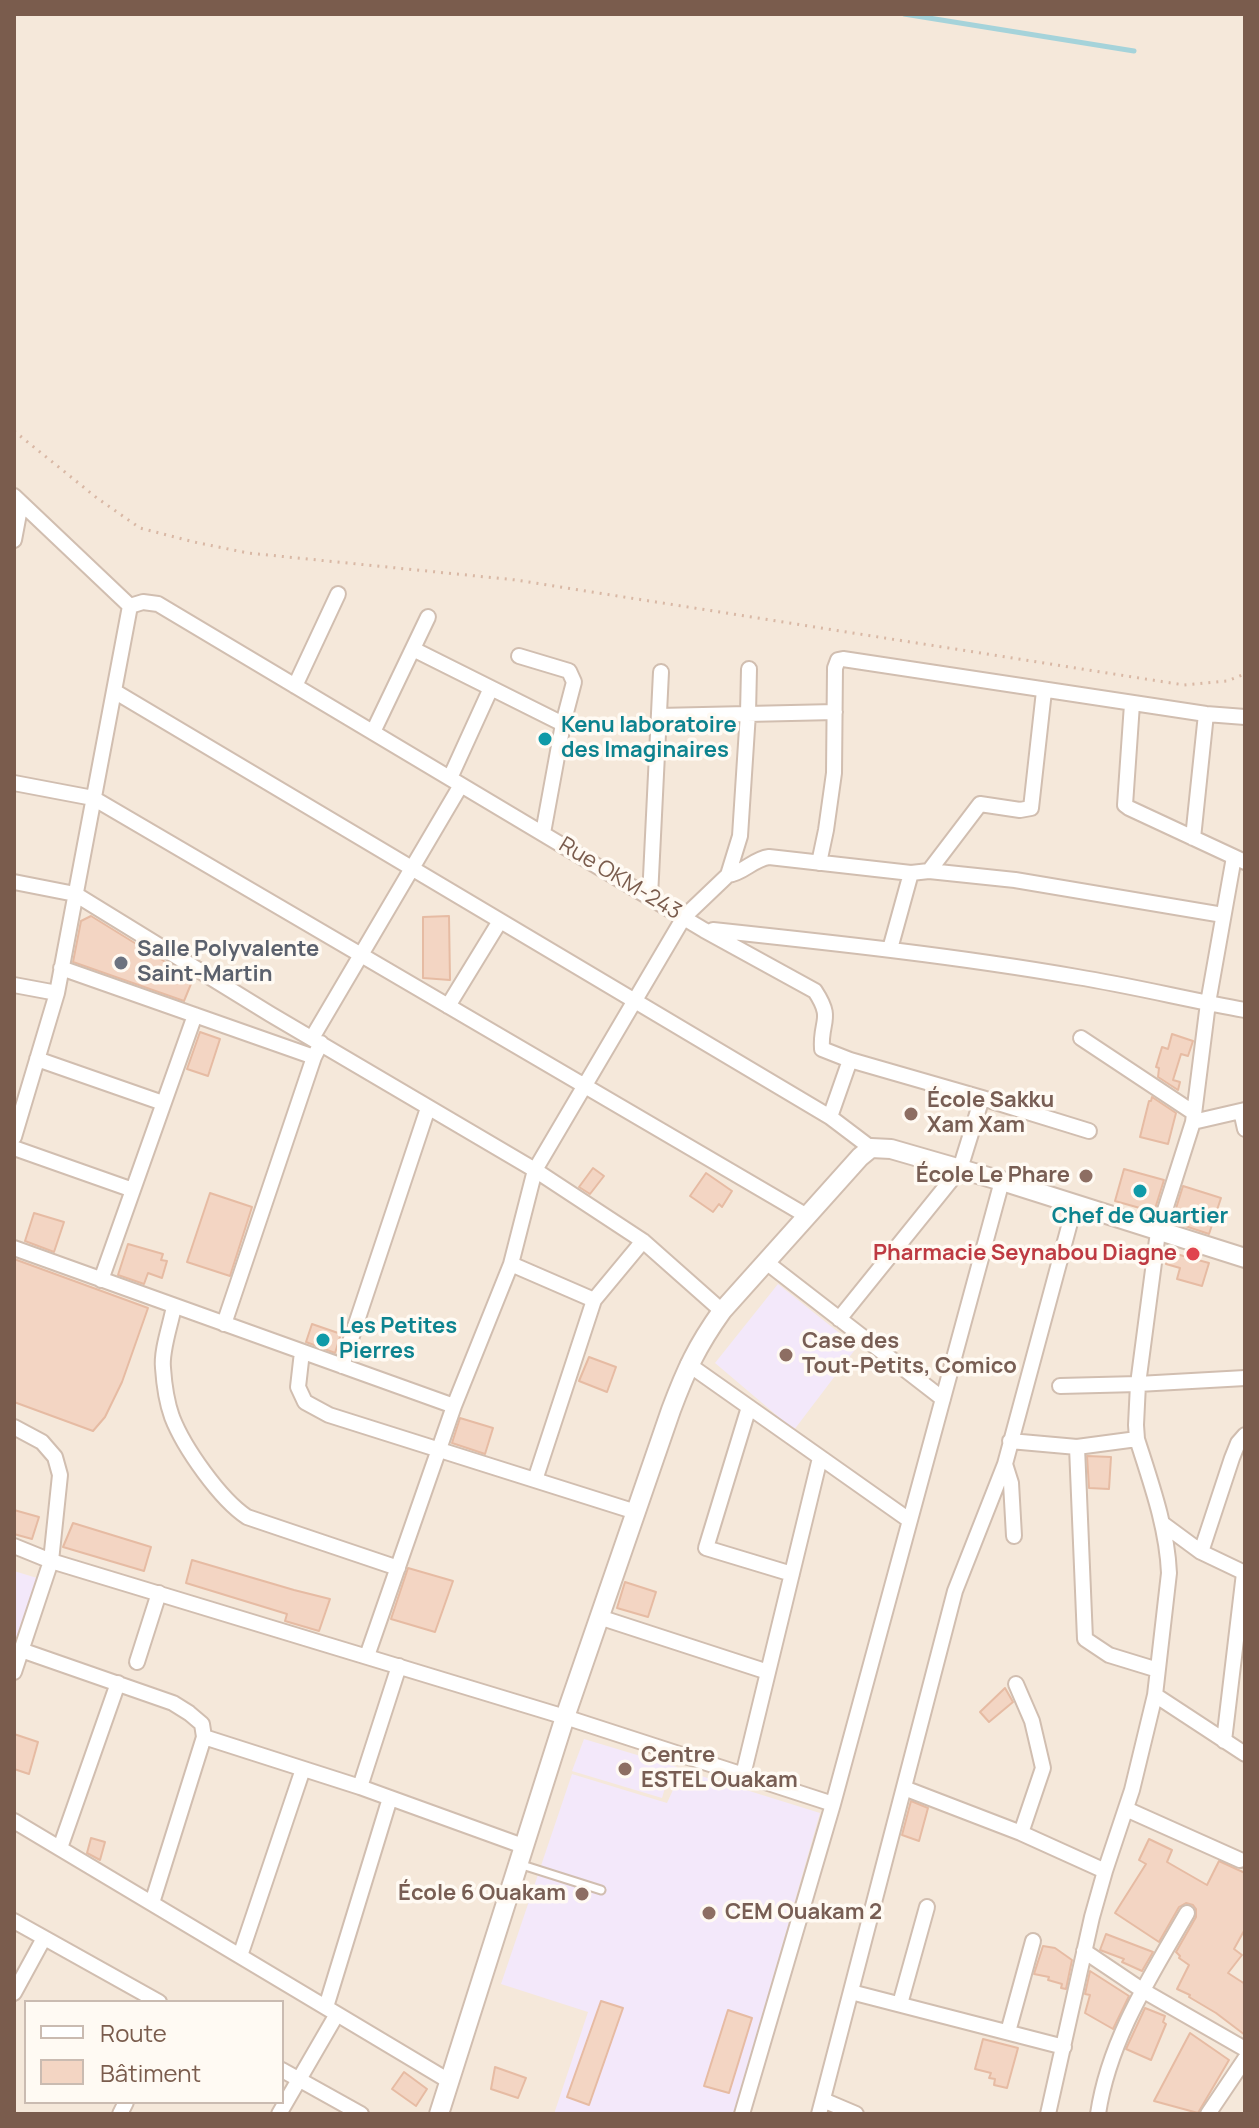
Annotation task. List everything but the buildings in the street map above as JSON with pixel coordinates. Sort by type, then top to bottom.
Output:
[{"type":"street","points":[[14,540],[18,500]]},
{"type":"street","points":[[14,1137],[57,993],[130,606],[18,500]]},
{"type":"street","points":[[295,686],[338,594]]},
{"type":"street","name":"Rue OKM-243","points":[[130,606],[143,602],[158,604],[704,930],[815,991],[824,1005],[826,1021],[821,1036],[822,1049],[1089,1131]]},
{"type":"street","points":[[373,732],[428,617]]},
{"type":"street","points":[[413,649],[563,724]]},
{"type":"street","points":[[519,656],[569,671],[574,682],[543,833]]},
{"type":"street","points":[[819,863],[834,773],[835,668],[838,660],[1132,704],[1245,717]]},
{"type":"street","points":[[367,1656],[454,1406],[511,1264],[535,1170],[684,917],[728,875],[740,836],[749,669]]},
{"type":"street","points":[[650,897],[661,672]]},
{"type":"street","points":[[224,1324],[314,1057],[317,1040],[361,955],[412,868],[455,781],[491,688]]},
{"type":"street","points":[[114,691],[830,1117],[871,1148],[891,1149],[1002,1181],[1245,1258]]},
{"type":"street","points":[[929,871],[980,804],[1020,810],[1031,808],[1044,691]]},
{"type":"street","points":[[1048,2114],[1084,1951],[1105,1871],[1126,1809],[1155,1695],[1169,1573],[1163,1524],[1137,1439],[1138,1384],[1158,1232],[1193,1118],[1223,915],[1240,859],[1125,805],[1132,704]]},
{"type":"street","points":[[659,716],[835,712]]},
{"type":"street","points":[[1193,838],[1206,714]]},
{"type":"street","points":[[14,783],[93,798],[807,1216]]},
{"type":"street","points":[[728,875],[738,873],[759,858],[769,857],[911,873],[929,871],[1015,880],[1223,915]]},
{"type":"street","points":[[890,949],[911,873]]},
{"type":"street","points":[[14,882],[75,894],[535,1170],[643,1241],[722,1311]]},
{"type":"street","points":[[448,1006],[500,921]]},
{"type":"street","points":[[704,930],[890,949],[1080,977],[1245,1010]]},
{"type":"street","points":[[61,968],[314,1057]]},
{"type":"street","points":[[14,985],[57,993]]},
{"type":"street","points":[[101,1280],[195,1015]]},
{"type":"street","points":[[1081,1038],[1193,1118],[1243,1110],[1245,1129]]},
{"type":"street","points":[[37,1059],[163,1103]]},
{"type":"street","points":[[830,1117],[850,1060]]},
{"type":"street","points":[[839,1319],[960,1169],[982,1098]]},
{"type":"street","points":[[342,1366],[428,1108]]},
{"type":"street","points":[[14,1148],[133,1190]]},
{"type":"street","points":[[439,2114],[565,1717],[688,1364],[722,1311],[871,1148]]},
{"type":"street","points":[[742,2114],[833,1804],[1002,1181]]},
{"type":"street","points":[[856,2114],[821,2107],[955,1591],[1005,1464],[1075,1204]]},
{"type":"street","points":[[535,1480],[594,1300],[643,1241]]},
{"type":"street","points":[[14,1248],[454,1406]]},
{"type":"street","points":[[766,1262],[943,1399]]},
{"type":"street","points":[[511,1264],[594,1300]]},
{"type":"street","points":[[174,1306],[162,1365],[171,1416],[204,1471],[229,1503],[247,1517],[398,1568]]},
{"type":"street","points":[[302,1352],[298,1387],[305,1402],[329,1415],[636,1512]]},
{"type":"street","points":[[688,1364],[909,1520]]},
{"type":"street","points":[[1060,1386],[1245,1378]]},
{"type":"street","points":[[749,1407],[706,1548],[792,1574]]},
{"type":"street","points":[[14,1427],[42,1442],[55,1457],[60,1475],[51,1561],[14,1672]]},
{"type":"street","points":[[1201,1552],[1232,1458],[1245,1435]]},
{"type":"street","points":[[1010,1441],[1077,1447],[1137,1439]]},
{"type":"street","points":[[1077,1447],[1085,1639],[1109,1655],[1158,1670]]},
{"type":"street","points":[[743,1775],[820,1458]]},
{"type":"street","points":[[1005,1464],[1011,1483],[1014,1536]]},
{"type":"street","points":[[1163,1524],[1201,1552],[1245,1573],[1224,1741]]},
{"type":"street","points":[[14,1546],[51,1561],[565,1717],[833,1804]]},
{"type":"street","points":[[137,1662],[159,1593]]},
{"type":"street","points":[[599,1617],[768,1672]]},
{"type":"street","points":[[21,1650],[173,1703],[202,1724],[204,1737],[152,1903]]},
{"type":"street","points":[[360,1787],[399,1666]]},
{"type":"street","points":[[60,1848],[118,1683]]},
{"type":"street","points":[[1016,1684],[1032,1721],[1043,1768],[1021,1833]]},
{"type":"street","points":[[1155,1695],[1245,1754]]},
{"type":"street","points":[[204,1737],[390,1798],[520,1855]]},
{"type":"street","points":[[240,1956],[303,1769]]},
{"type":"street","points":[[904,1788],[1021,1833],[1105,1871]]},
{"type":"street","points":[[279,2114],[332,2011],[390,1798]]},
{"type":"street","points":[[1126,1809],[1240,1860]]},
{"type":"street","points":[[14,1821],[449,2081]]},
{"type":"street","points":[[900,2004],[927,1907]]},
{"type":"street","points":[[1098,2114],[1109,2066],[1123,2029],[1187,1913]]},
{"type":"street","points":[[14,1921],[155,2000]]},
{"type":"street","points":[[14,1993],[44,1938]]},
{"type":"street","points":[[1008,2032],[1033,1941]]},
{"type":"street","points":[[1084,1951],[1142,1990],[1245,2049]]},
{"type":"street","points":[[851,1992],[1064,2047]]},
{"type":"street","points":[[1208,2114],[1245,2059]]},
{"type":"street","points":[[284,2071],[361,2114]]},
{"type":"lane","points":[[520,1855],[601,1890]]},
{"type":"path","points":[[14,431],[97,498],[140,528],[248,553],[516,580],[1184,685],[1227,681],[1245,674]]},
{"type":"shaded area","points":[[14,14],[1245,14],[1245,2114],[14,2114]]},
{"type":"shaded area","name":"Case des Tout-Petits, Comico","points":[[778,1284],[857,1347],[794,1430],[715,1363]]},
{"type":"shaded area","points":[[14,1571],[37,1578],[14,1645]]},
{"type":"shaded area","name":"Centre ESTEL Ouakam","points":[[584,1739],[677,1767],[671,1786],[665,1788],[662,1798],[572,1771]]},
{"type":"shaded area","name":"CEM Ouakam 2","points":[[682,1770],[820,1813],[734,2114],[554,2114],[588,2012],[501,1984],[572,1774],[667,1803]]},
{"type":"waterway","points":[[904,14],[1134,51]]},
{"type":"place","name":"Kenu laboratoire des Imaginaires","points":[[545,739]]},
{"type":"place","name":"Salle Polyvalente Saint-Martin","points":[[121,963]]},
{"type":"place","name":"École Sakku Xam Xam","points":[[911,1114]]},
{"type":"place","name":"École Le Phare","points":[[1086,1176]]},
{"type":"place","name":"Chef de Quartier","points":[[1140,1191]]},
{"type":"place","name":"Pharmacie Seynabou Diagne","points":[[1193,1254]]},
{"type":"place","name":"Les Petites Pierres","points":[[323,1340]]},
{"type":"place","name":"Case des Tout-Petits, Comico","points":[[786,1355]]},
{"type":"place","name":"Centre ESTEL Ouakam","points":[[625,1769]]},
{"type":"place","name":"École 6 Ouakam","points":[[582,1894]]},
{"type":"place","name":"CEM Ouakam 2","points":[[709,1913]]}]
